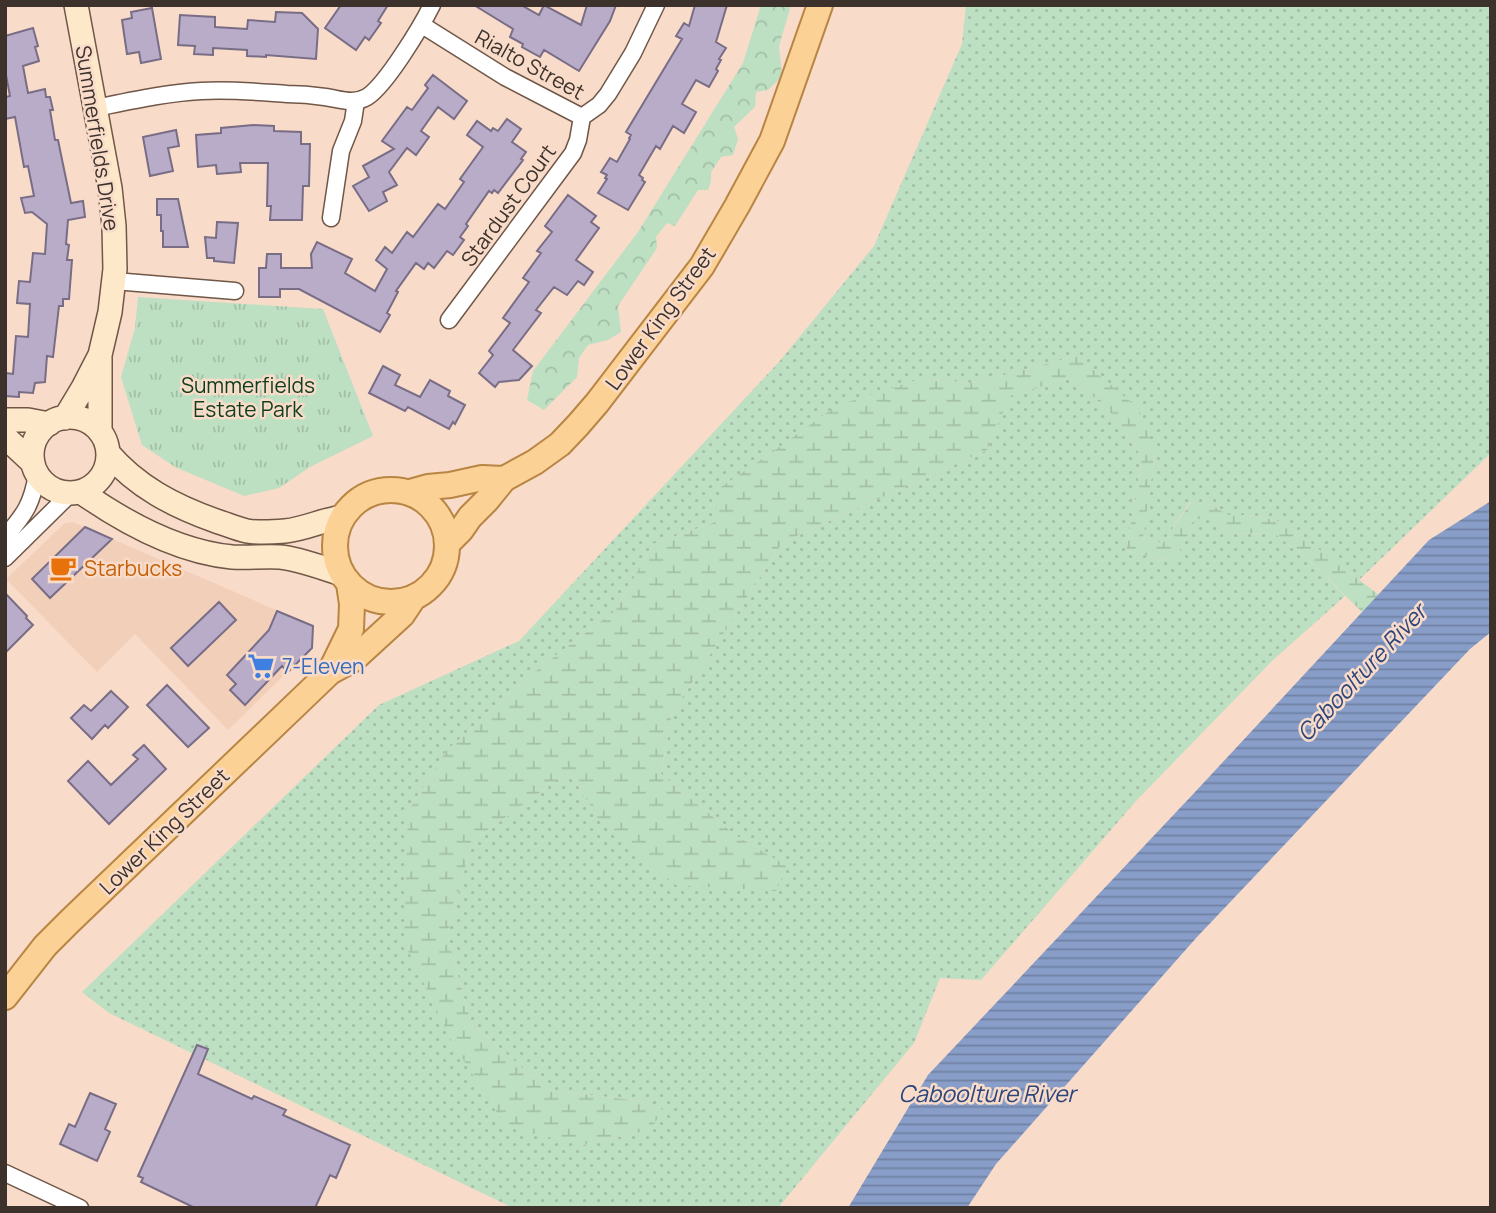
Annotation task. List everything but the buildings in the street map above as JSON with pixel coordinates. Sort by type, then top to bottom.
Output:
[{"type":"main road","name":"Summerfields Drive","points":[[57,421],[83,388],[100,355],[110,312],[115,269],[111,200],[76,5]]},
{"type":"main road","name":"Lower King Street","points":[[447,544],[504,479],[535,462],[578,425],[702,266],[772,141],[820,5]]},
{"type":"main road","name":"Summerfields Drive","points":[[100,355],[104,442]]},
{"type":"main road","points":[[5,420],[85,420],[93,425],[120,467],[136,481],[158,496],[247,531],[289,531],[326,519],[342,517]]},
{"type":"main road","points":[[35,469],[32,454],[36,438],[57,421]]},
{"type":"main road","points":[[5,437],[35,469],[43,482],[61,492],[76,492],[98,481],[107,463],[104,442]]},
{"type":"main road","name":"Lower King Street","points":[[410,492],[482,478],[504,479]]},
{"type":"main road","points":[[76,492],[138,527],[180,544],[231,557],[279,557],[299,560],[346,579],[360,593],[373,600],[386,602],[414,597],[428,588],[438,576],[445,560],[447,544],[444,527],[436,512],[424,500],[410,492],[379,490],[352,505],[342,517],[334,545],[336,560],[346,579],[352,604],[351,628],[330,672]]},
{"type":"main road","points":[[330,672],[354,659],[402,615],[414,597]]},
{"type":"main road","name":"Lower King Street","points":[[5,998],[62,929],[330,672]]},
{"type":"street","points":[[95,108],[149,97],[201,91],[256,91],[356,101],[376,89],[422,25],[432,5]]},
{"type":"street","points":[[582,117],[599,105],[608,94],[633,53],[656,5]]},
{"type":"street","name":"Rialto Street","points":[[422,25],[505,77],[582,117]]},
{"type":"street","points":[[331,218],[341,151],[353,121],[356,101]]},
{"type":"street","name":"Stardust Court","points":[[449,320],[573,153],[582,117]]},
{"type":"street","points":[[114,281],[235,291]]},
{"type":"street","points":[[5,537],[24,514],[32,499],[35,469]]},
{"type":"street","points":[[5,558],[76,492]]},
{"type":"street","points":[[5,1173],[80,1208]]},
{"type":"shaded area","points":[[73,522],[313,626],[312,648],[228,730],[135,634],[97,672],[6,579],[65,523]]},
{"type":"green space","points":[[761,5],[791,5],[779,46],[782,76],[768,90],[756,92],[755,107],[734,127],[738,139],[733,155],[721,157],[711,172],[708,190],[698,190],[675,226],[667,223],[656,237],[657,248],[618,306],[621,332],[608,340],[588,345],[579,358],[577,377],[544,410],[527,400],[533,371],[638,232],[743,63]]},
{"type":"green space","points":[[966,5],[1491,5],[1491,453],[1359,580],[1283,522],[1250,515],[1228,515],[1212,505],[1190,502],[1163,543],[1143,538],[1155,453],[1077,356],[973,383],[920,379],[771,453],[722,487],[713,523],[653,544],[615,611],[543,665],[446,751],[408,811],[452,1042],[582,1145],[649,1130],[663,1110],[641,1101],[548,1090],[471,1023],[447,935],[472,842],[569,771],[598,818],[786,866],[735,835],[661,774],[672,713],[783,542],[987,450],[1009,396],[1072,377],[1112,414],[1142,457],[1126,551],[1174,561],[1196,519],[1211,519],[1228,533],[1275,534],[1308,559],[1345,596],[1273,660],[1136,801],[981,980],[940,978],[914,1043],[778,1208],[513,1208],[109,1013],[82,992],[379,705],[519,641],[779,362],[874,246],[962,44]]},
{"type":"green space","name":"Summerfields Estate Park","points":[[138,297],[323,309],[373,436],[310,467],[279,488],[244,496],[175,467],[142,445],[121,377],[135,328]]},
{"type":"green space","points":[[1077,356],[1139,409],[1155,453],[1143,538],[1163,543],[1191,502],[1212,505],[1228,515],[1250,515],[1283,522],[1379,595],[1362,612],[1308,559],[1275,534],[1228,533],[1211,519],[1196,519],[1174,561],[1126,551],[1142,457],[1112,414],[1072,377],[1010,396],[987,450],[783,542],[672,713],[661,774],[735,835],[787,866],[776,891],[675,885],[598,818],[569,771],[472,842],[447,935],[471,1023],[548,1090],[641,1101],[663,1110],[650,1130],[582,1145],[506,1127],[452,1042],[404,942],[408,811],[446,751],[543,665],[615,611],[653,544],[713,523],[721,487],[836,406],[920,379],[973,383]]},
{"type":"water","name":"Caboolture River","points":[[1491,501],[1491,632],[1470,649],[1197,937],[996,1164],[967,1208],[848,1208],[928,1075],[1429,540]]},
{"type":"place","name":"Starbucks","points":[[63,568]]},
{"type":"place","name":"7-Eleven","points":[[261,666]]}]
